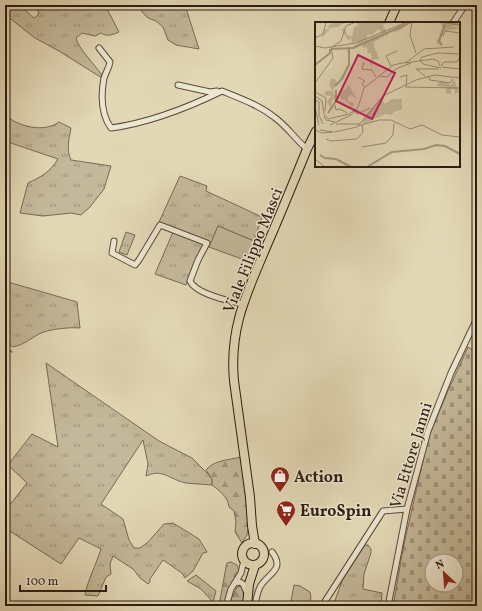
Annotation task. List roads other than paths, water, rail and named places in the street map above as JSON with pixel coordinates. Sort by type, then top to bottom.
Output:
[{"type":"main road","points":[[389,22],[396,5]]},
{"type":"main road","name":"Viale Filippo Masci","points":[[255,544],[233,368],[234,340],[242,304],[315,133]]},
{"type":"main road","name":"Viale Filippo Masci","points":[[246,546],[250,539],[252,526]]},
{"type":"main road","points":[[245,562],[250,565],[255,565],[261,561],[263,556],[262,550],[255,544],[246,546],[242,553],[249,584],[248,604]]},
{"type":"main road","points":[[249,584],[255,565]]},
{"type":"street","points":[[454,22],[465,5]]},
{"type":"street","points":[[99,48],[110,62],[104,79],[103,106],[106,120],[110,128],[124,126],[184,108],[222,90]]},
{"type":"street","points":[[178,85],[210,92],[222,90],[240,98],[274,116],[286,127],[296,140],[307,149]]},
{"type":"street","points":[[114,240],[112,253],[134,265],[139,260],[160,225],[207,243],[198,260],[190,281],[192,286],[209,294],[242,304]]},
{"type":"street","name":"Via Ettore Janni","points":[[388,606],[407,509],[428,431],[451,373],[477,318]]},
{"type":"street","points":[[322,606],[383,511],[407,509]]},
{"type":"street","points":[[248,604],[258,593],[260,586],[272,575],[277,566],[276,559],[272,552]]},
{"type":"street","points":[[226,606],[231,589],[241,573],[245,562]]},
{"type":"street","points":[[235,583],[242,583],[248,604]]},
{"type":"waterway","points":[[5,347],[12,352]]},
{"type":"place","name":"Action","points":[[280,493]]},
{"type":"place","name":"EuroSpin","points":[[286,527]]}]
